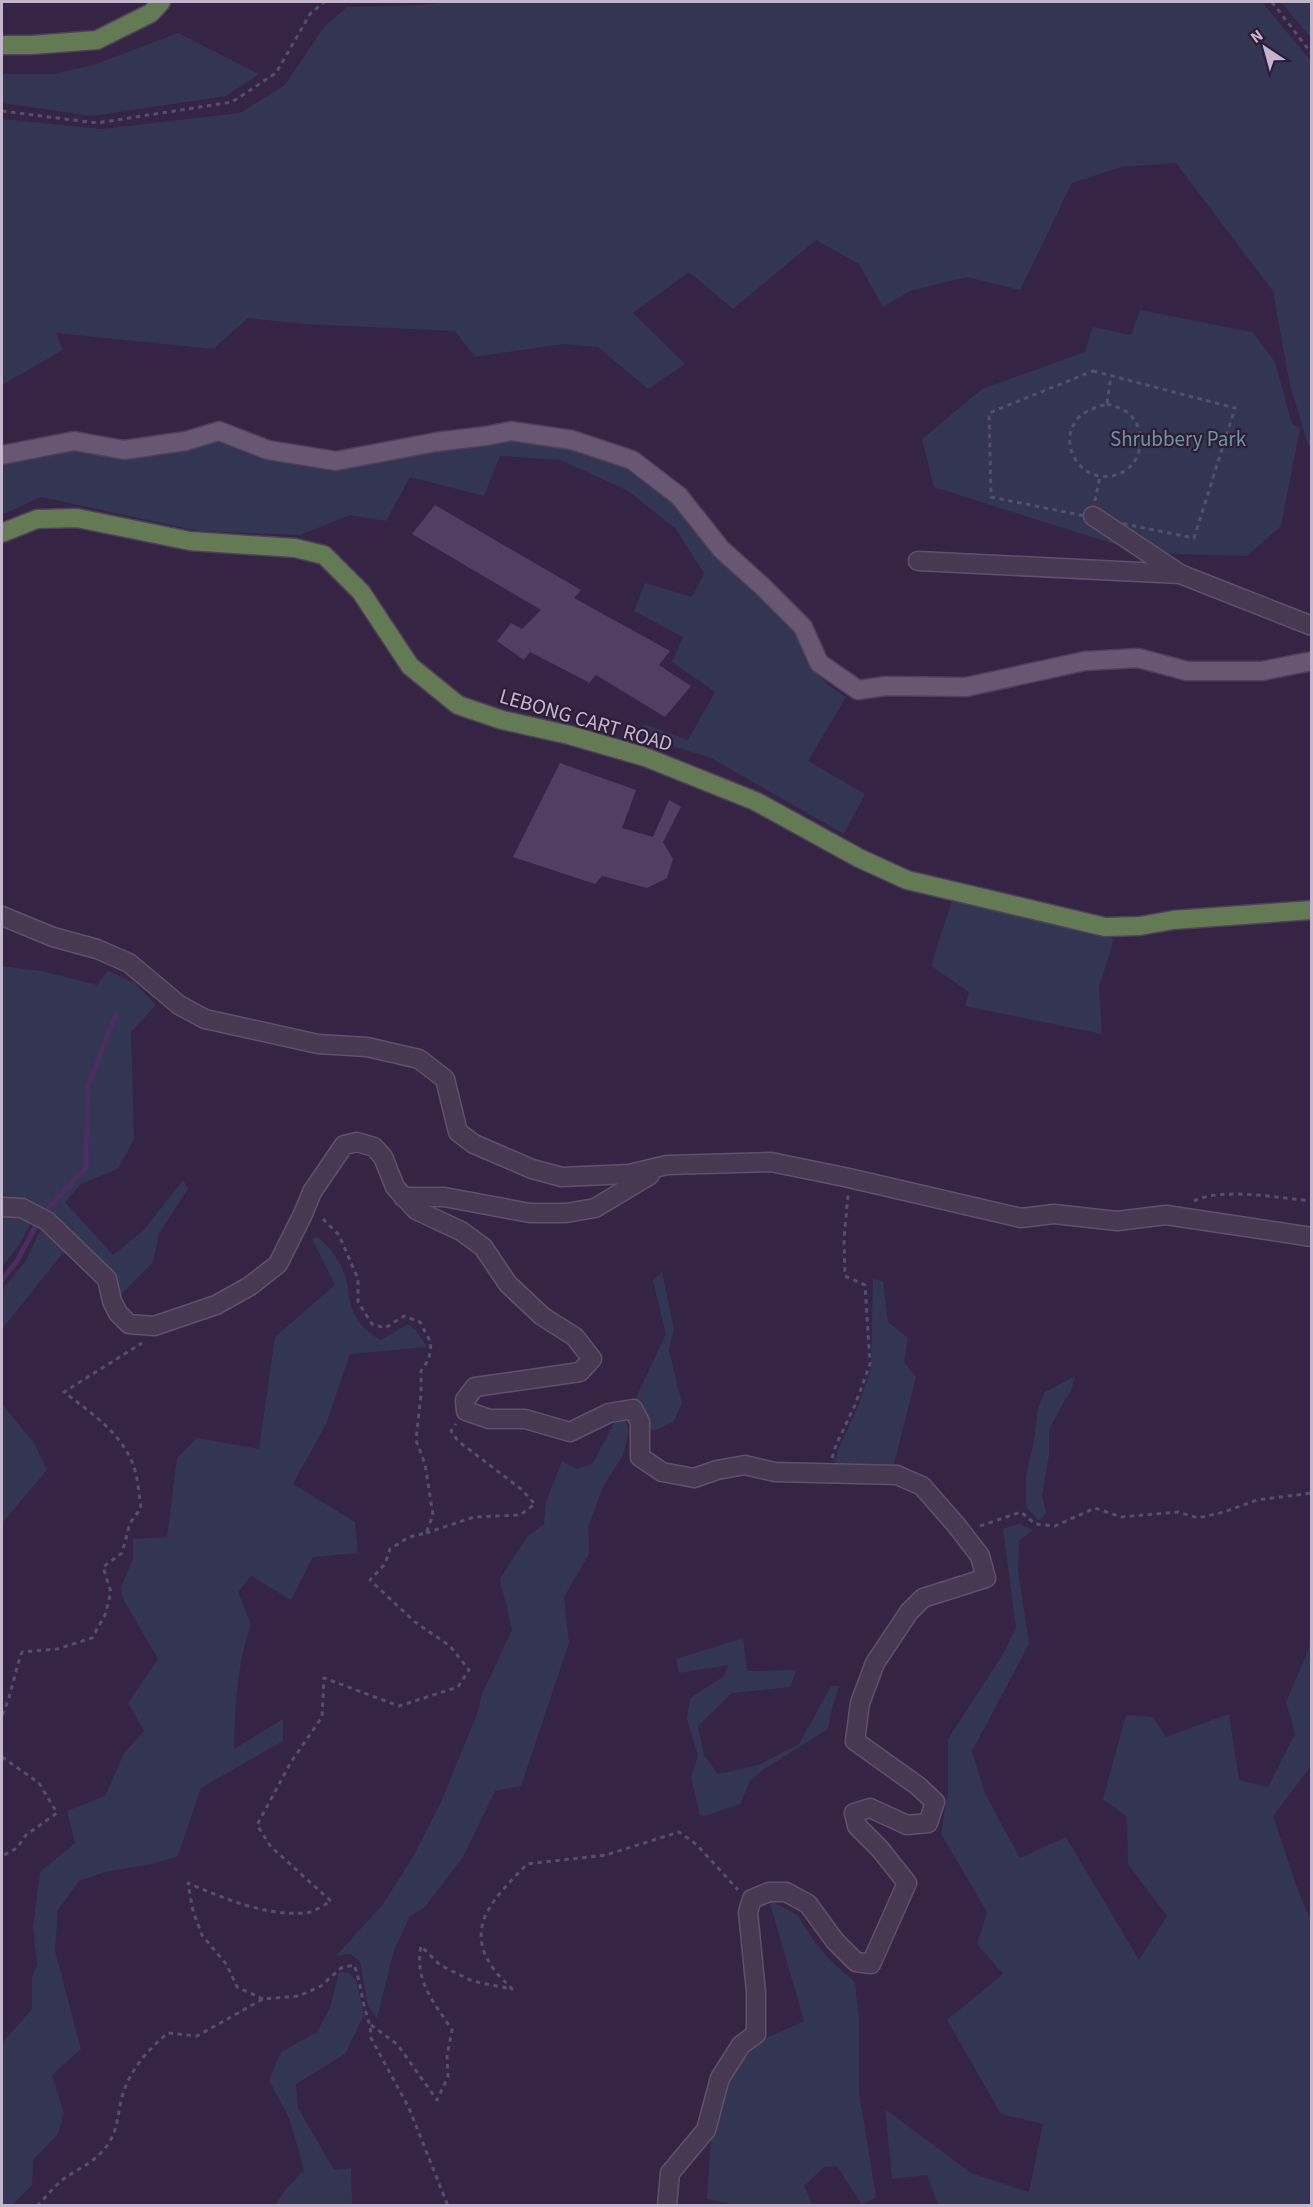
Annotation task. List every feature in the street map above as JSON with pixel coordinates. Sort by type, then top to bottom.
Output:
[{"type":"highway","points":[[2,45],[97,40],[151,13],[161,2]]},
{"type":"highway","name":"LEBONG CART ROAD","points":[[2,533],[37,519],[77,518],[190,541],[295,548],[324,555],[361,592],[410,666],[458,705],[502,720],[569,735],[645,757],[755,801],[859,858],[907,880],[1104,927],[1140,926],[1173,920],[1311,910]]},
{"type":"main road","points":[[2,455],[74,441],[124,450],[186,441],[219,431],[268,450],[336,461],[426,443],[511,431],[550,435],[632,460],[679,496],[721,549],[803,627],[819,663],[858,690],[886,686],[966,687],[1085,661],[1138,658],[1187,671],[1262,671],[1311,661]]},
{"type":"street","points":[[1093,516],[1180,574],[1311,626]]},
{"type":"street","points":[[918,561],[1180,574]]},
{"type":"street","points":[[2,916],[52,937],[97,949],[129,963],[179,1005],[205,1019],[318,1044],[367,1047],[419,1059],[445,1079],[458,1132],[474,1144],[532,1169],[562,1177],[629,1174],[667,1165],[771,1162],[1021,1218],[1054,1214],[1117,1221],[1166,1215],[1311,1237]]},
{"type":"street","points":[[2,1207],[22,1208],[47,1221],[108,1279],[112,1301],[118,1313],[129,1324],[154,1326],[216,1305],[250,1286],[278,1264],[312,1192],[344,1145],[357,1142],[374,1147],[383,1157],[395,1187],[416,1210],[461,1231],[483,1247],[508,1284],[542,1316],[575,1337],[592,1359],[580,1372],[475,1388],[465,1401],[466,1411],[489,1419],[525,1419],[570,1432],[609,1413],[633,1409],[640,1422],[640,1457],[662,1472],[694,1478],[717,1470],[745,1465],[775,1472],[897,1475],[922,1486],[980,1556],[986,1578],[923,1598],[909,1612],[875,1663],[860,1703],[855,1741],[918,1786],[935,1802],[928,1823],[907,1825],[870,1808],[854,1813],[857,1826],[880,1849],[907,1883],[871,1964],[856,1962],[835,1941],[808,1904],[794,1896],[786,1892],[770,1892],[752,1899],[747,1912],[756,1992],[756,2034],[741,2045],[720,2078],[706,2130],[670,2173],[667,2205]]},
{"type":"street","points":[[403,1197],[444,1197],[530,1213],[566,1213],[595,1208],[667,1165]]},
{"type":"path","points":[[2,111],[97,123],[232,102],[276,73],[310,14],[324,2]]},
{"type":"path","points":[[1272,2],[1311,54]]},
{"type":"path","points":[[1093,371],[1111,376],[1235,408],[1194,538],[991,497],[989,413],[1093,371]]},
{"type":"path","points":[[1107,404],[1111,376]]},
{"type":"path","points":[[1107,404],[1127,412],[1136,422],[1140,431],[1141,444],[1139,454],[1124,472],[1112,476],[1100,476],[1081,468],[1070,449],[1070,437],[1079,417],[1089,410],[1107,404]]},
{"type":"path","points":[[1093,516],[1100,476]]},
{"type":"path","points":[[828,1474],[836,1445],[855,1405],[870,1364],[865,1285],[845,1276],[844,1239],[849,1178]]},
{"type":"path","points":[[1166,1215],[1203,1196],[1252,1194],[1311,1201]]},
{"type":"path","points":[[303,1214],[320,1216],[339,1235],[358,1279],[358,1302],[372,1324],[385,1328],[404,1316],[420,1322],[431,1343],[429,1359],[422,1371],[416,1440],[425,1464],[433,1515],[426,1533]]},
{"type":"path","points":[[2,1715],[9,1701],[22,1652],[57,1649],[92,1638],[105,1615],[111,1592],[103,1567],[122,1553],[130,1523],[141,1508],[134,1466],[117,1436],[97,1417],[64,1392],[144,1342]]},
{"type":"path","points":[[263,1999],[237,1987],[227,1965],[202,1935],[193,1911],[188,1883],[215,1895],[259,1909],[308,1913],[331,1901],[271,1847],[257,1825],[291,1762],[322,1718],[324,1678],[399,1706],[458,1687],[469,1670],[450,1646],[416,1622],[370,1580],[385,1564],[390,1549],[409,1537],[474,1516],[520,1515],[535,1504],[521,1489],[458,1441],[451,1431],[466,1411]]},
{"type":"path","points":[[957,1526],[984,1526],[1022,1512],[1035,1524],[1055,1526],[1095,1508],[1121,1517],[1178,1512],[1198,1518],[1224,1512],[1257,1500],[1311,1493]]},
{"type":"path","points":[[2,1757],[39,1782],[57,1813],[26,1835],[17,1848],[2,1856]]},
{"type":"path","points":[[371,2025],[397,2044],[437,2100],[448,2077],[447,2056],[452,2030],[423,1983],[417,1963],[420,1946],[440,1965],[472,1981],[512,1989],[492,1968],[480,1940],[482,1922],[494,1899],[527,1864],[606,1855],[679,1832],[697,1845],[741,1893],[752,1899]]},
{"type":"path","points":[[37,2205],[60,2182],[92,2162],[109,2142],[118,2122],[123,2095],[137,2067],[150,2048],[168,2033],[197,2036],[263,1999],[298,1996],[321,1986],[341,1968],[354,1965],[371,2025],[371,2038],[409,2108],[448,2205]]},
{"type":"green space","points":[[450,2],[1262,2],[1311,61],[1311,447],[1308,445],[1289,381],[1273,291],[1176,163],[1121,167],[1072,183],[1020,290],[967,277],[910,291],[883,307],[859,264],[816,240],[733,309],[689,272],[633,313],[685,364],[648,389],[598,347],[562,344],[475,357],[455,331],[305,324],[248,318],[213,349],[56,333],[63,350],[2,385],[2,119],[102,129],[240,113],[285,85],[324,27],[347,7]]},
{"type":"green space","points":[[1281,2],[1311,2],[1311,38]]},
{"type":"green space","points":[[178,33],[259,74],[226,96],[92,116],[2,103],[2,74],[55,74],[96,64]]},
{"type":"green space","name":"Shrubbery Park","points":[[1140,310],[1252,332],[1275,362],[1292,424],[1300,428],[1281,526],[1247,556],[1142,553],[934,487],[922,439],[982,389],[1085,352],[1093,327],[1131,335]]},
{"type":"green space","points":[[509,436],[576,448],[631,469],[676,502],[798,632],[808,664],[828,685],[846,697],[808,761],[865,794],[844,834],[711,758],[641,736],[644,724],[688,740],[715,692],[672,662],[683,637],[634,611],[645,583],[692,597],[704,574],[676,529],[628,491],[561,460],[500,456],[484,496],[410,477],[386,521],[350,515],[300,535],[199,531],[41,497],[2,515],[2,463],[78,447],[220,439],[337,468]]},
{"type":"green space","points":[[952,901],[1114,939],[1099,987],[1102,1034],[965,1006],[969,992],[931,966]]},
{"type":"green space","points":[[2,966],[42,971],[97,985],[108,971],[135,983],[156,1005],[131,1032],[134,1139],[118,1169],[81,1184],[65,1202],[113,1255],[144,1230],[183,1180],[188,1189],[159,1233],[153,1262],[119,1296],[114,1272],[51,1213],[13,1197],[2,1198]]},
{"type":"green space","points":[[2,1214],[23,1217],[31,1222],[19,1245],[2,1267]]},
{"type":"green space","points":[[42,1227],[67,1248],[2,1329],[2,1290],[25,1262]]},
{"type":"green space","points":[[318,1237],[338,1261],[347,1281],[353,1311],[364,1328],[381,1340],[408,1324],[416,1330],[427,1347],[350,1354],[326,1424],[293,1484],[355,1522],[358,1553],[313,1557],[291,1600],[251,1576],[238,1592],[251,1624],[240,1670],[234,1749],[283,1719],[283,1741],[201,1788],[178,1856],[156,1863],[105,1872],[79,1881],[58,1910],[55,1951],[81,2049],[52,2075],[64,2113],[58,2134],[33,2160],[32,2185],[12,2205],[2,2205],[2,2043],[32,2009],[32,1977],[37,1965],[33,1927],[40,1872],[75,1843],[67,1811],[105,1796],[124,1753],[144,1731],[128,1703],[158,1659],[122,1597],[121,1587],[133,1559],[133,1539],[167,1537],[177,1458],[197,1438],[259,1449],[275,1337],[335,1285],[312,1239]]},
{"type":"green space","points":[[662,1272],[674,1329],[669,1350],[682,1404],[673,1422],[654,1431],[643,1425],[636,1398],[666,1334],[653,1281]]},
{"type":"green space","points":[[873,1279],[883,1281],[888,1322],[908,1338],[904,1362],[916,1377],[894,1464],[834,1467],[838,1450],[857,1409],[871,1369]]},
{"type":"green space","points":[[1075,1376],[1071,1392],[1049,1430],[1049,1454],[1042,1495],[1046,1513],[1039,1521],[1026,1507],[1026,1476],[1038,1408],[1045,1392]]},
{"type":"green space","points":[[2,1404],[34,1443],[47,1470],[2,1523]]},
{"type":"green space","points":[[626,1419],[629,1432],[623,1455],[604,1485],[588,1527],[589,1554],[564,1597],[569,1643],[521,1786],[495,1791],[463,1857],[424,1908],[410,1916],[394,1950],[377,2018],[368,2006],[360,1962],[351,1954],[336,1956],[383,1904],[413,1857],[441,1802],[477,1714],[482,1694],[512,1630],[500,1579],[527,1537],[544,1524],[546,1502],[562,1461],[577,1469],[593,1463],[615,1421]]},
{"type":"green space","points":[[1019,1524],[1033,1530],[1019,1541],[1018,1570],[1029,1644],[972,1751],[985,1794],[1020,1858],[1066,1837],[1139,1960],[1167,1916],[1128,1864],[1127,1817],[1103,1799],[1126,1715],[1153,1717],[1166,1737],[1229,1714],[1239,1780],[1268,1787],[1295,1734],[1286,1702],[1311,1644],[1311,1766],[1273,1816],[1297,1888],[1311,1920],[1311,2205],[938,2205],[927,2175],[892,2179],[885,2109],[971,2173],[1029,2192],[1043,2124],[1001,2114],[947,2020],[1003,1974],[977,1944],[987,1912],[941,1834],[948,1792],[948,1739],[1003,1654],[1016,1628],[1003,1529]]},
{"type":"green space","points":[[743,1638],[747,1671],[796,1670],[790,1687],[732,1693],[698,1726],[704,1755],[718,1774],[758,1765],[799,1744],[831,1686],[839,1686],[828,1729],[763,1770],[750,1781],[740,1804],[705,1816],[700,1815],[691,1777],[698,1756],[687,1719],[690,1698],[724,1676],[728,1665],[679,1673],[676,1659]]},
{"type":"green space","points":[[769,1900],[798,1915],[810,1936],[830,1960],[855,1982],[859,2020],[859,2092],[876,2197],[862,2205],[837,2166],[824,2167],[804,2186],[813,2205],[735,2205],[707,2199],[712,2127],[730,2074],[760,2041],[804,2021]]},
{"type":"green space","points":[[339,1972],[349,1973],[356,1980],[364,2015],[345,2054],[296,2084],[298,2108],[334,2170],[351,2168],[352,2205],[275,2205],[304,2170],[290,2120],[269,2080],[281,2052],[317,2032],[330,2008]]},
{"type":"building","points":[[435,505],[581,590],[574,598],[670,651],[659,665],[691,686],[665,717],[596,675],[588,684],[530,652],[524,660],[497,641],[511,623],[522,629],[541,610],[412,534]]},
{"type":"building","points":[[560,763],[636,790],[622,828],[653,837],[669,800],[681,807],[663,842],[673,859],[667,878],[647,888],[602,876],[595,884],[513,857]]},
{"type":"waterway","points":[[2,1280],[17,1261],[41,1216],[86,1168],[88,1086],[116,1014]]}]
